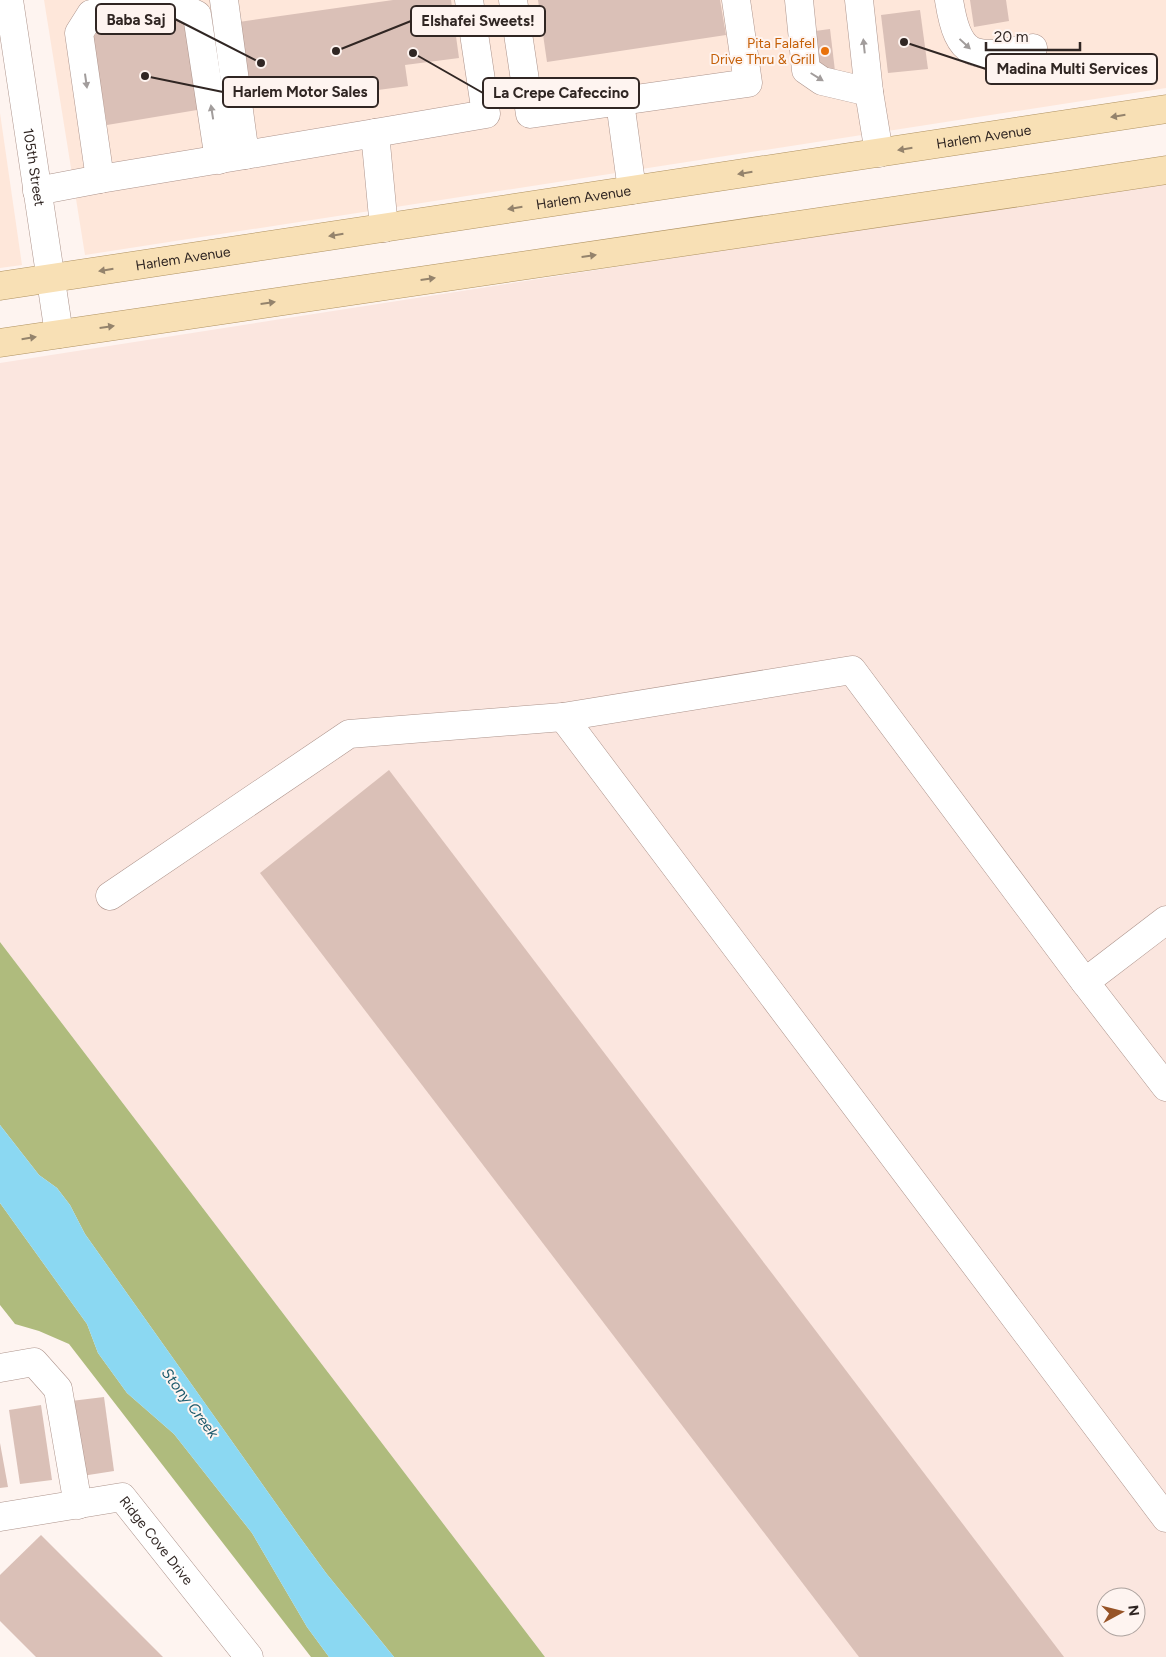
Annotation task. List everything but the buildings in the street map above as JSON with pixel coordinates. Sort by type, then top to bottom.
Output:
[{"type":"main road","name":"Harlem Avenue","points":[[0,286],[1166,109]]},
{"type":"main road","points":[[0,343],[1166,170]]},
{"type":"street","name":"105th Street","points":[[13,0],[37,191],[59,334]]},
{"type":"street","points":[[100,179],[79,33],[91,14],[162,0]]},
{"type":"street","points":[[168,0],[196,8],[232,158]]},
{"type":"street","points":[[224,0],[232,158]]},
{"type":"street","points":[[37,191],[486,114],[469,0]]},
{"type":"street","points":[[513,0],[530,114],[748,83],[736,0]]},
{"type":"street","points":[[799,0],[806,70],[822,82],[869,92]]},
{"type":"street","points":[[859,0],[869,92],[879,153]]},
{"type":"street","points":[[949,0],[956,32],[961,42],[970,49],[982,54],[995,54],[1033,48]]},
{"type":"street","points":[[620,102],[632,190]]},
{"type":"street","points":[[375,133],[384,228]]},
{"type":"street","points":[[110,896],[349,734],[563,717],[852,670],[1085,982],[1166,1087]]},
{"type":"street","points":[[563,717],[1166,1518]]},
{"type":"street","points":[[1085,982],[1166,920]]},
{"type":"street","points":[[0,1368],[34,1362],[58,1389],[78,1505]]},
{"type":"street","name":"Ridge Cove Drive","points":[[0,1517],[122,1497],[249,1657]]},
{"type":"shaded area","points":[[44,0],[1166,0],[1166,88],[85,255]]},
{"type":"shaded area","points":[[0,113],[22,265],[0,268]]},
{"type":"shaded area","points":[[1166,181],[1166,1657],[545,1657],[0,942],[0,363]]},
{"type":"green space","points":[[0,942],[545,1657],[394,1657],[326,1573],[85,1234],[70,1205],[57,1188],[39,1175],[0,1125]]},
{"type":"green space","points":[[0,1203],[87,1324],[98,1353],[127,1393],[174,1434],[252,1533],[307,1627],[329,1657],[311,1657],[69,1344],[39,1331],[15,1324],[0,1305]]},
{"type":"water","name":"Stony Creek","points":[[0,1125],[39,1175],[57,1188],[70,1205],[85,1234],[299,1536],[326,1573],[394,1657],[329,1657],[307,1627],[252,1533],[174,1434],[127,1393],[98,1353],[87,1324],[0,1203]]},
{"type":"place","name":"Madina Multi Services","points":[[904,42]]},
{"type":"place","name":"Elshafei Sweets!","points":[[336,51]]},
{"type":"place","name":"Pita Falafel Drive Thru & Grill","points":[[825,51]]},
{"type":"place","name":"La Crepe Cafeccino","points":[[413,53]]},
{"type":"place","name":"Baba Saj","points":[[261,63]]},
{"type":"place","name":"Harlem Motor Sales","points":[[145,76]]}]
